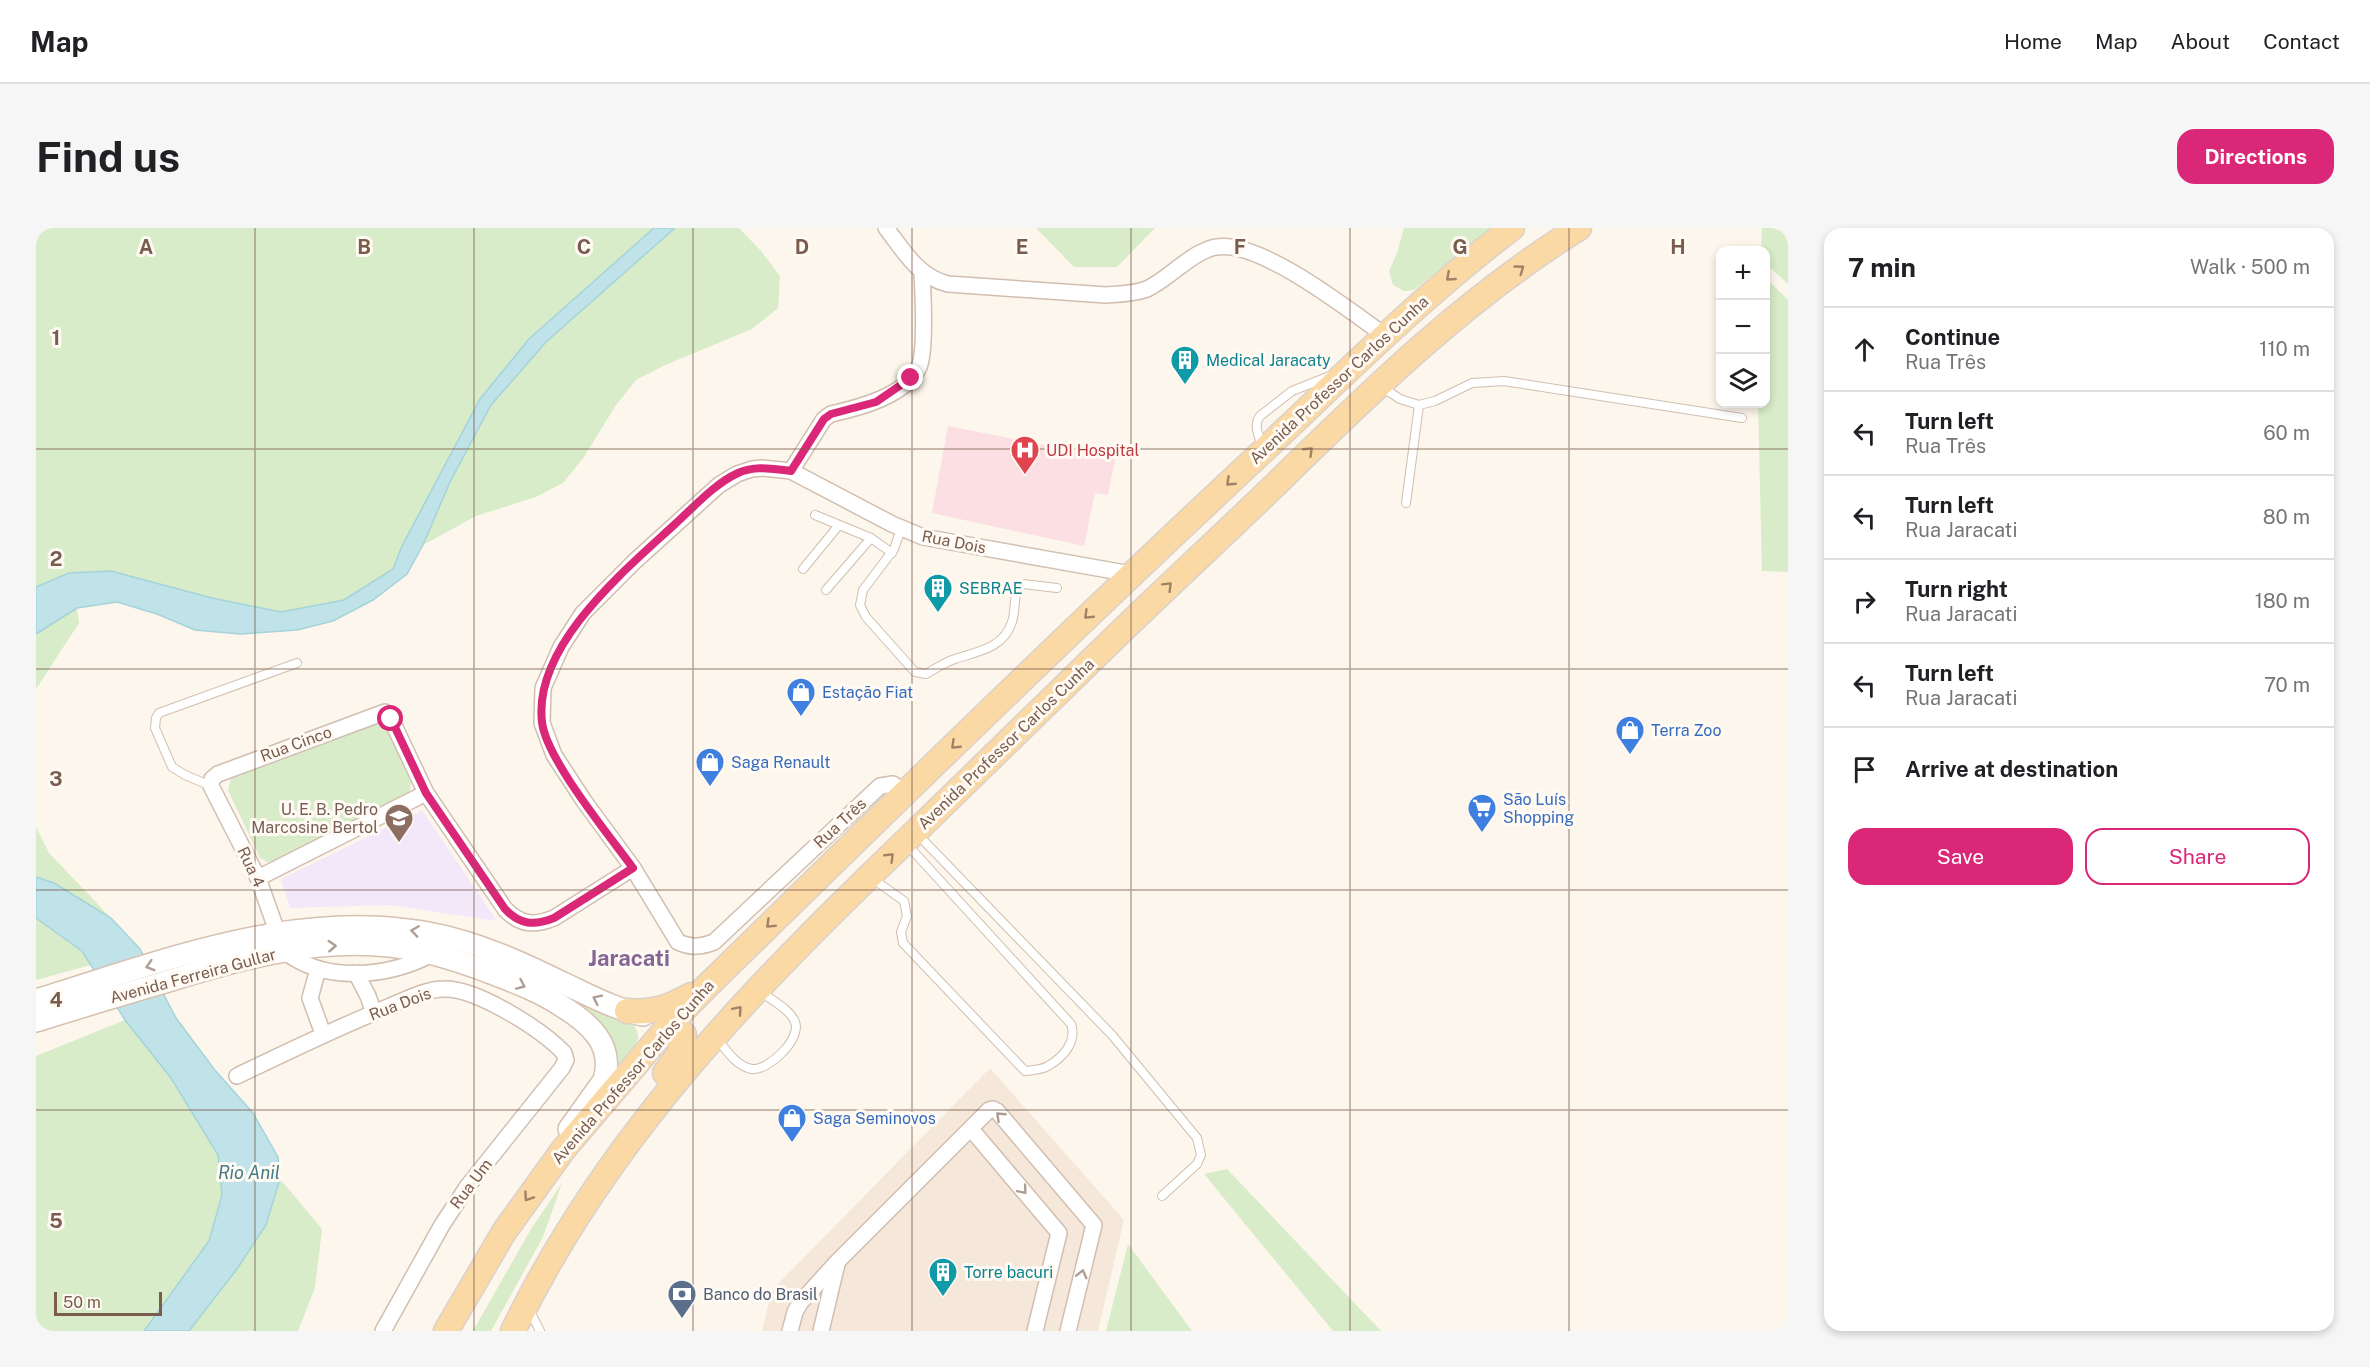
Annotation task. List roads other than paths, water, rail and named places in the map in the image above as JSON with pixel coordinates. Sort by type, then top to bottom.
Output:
[{"type":"main road","name":"Avenida Professor Carlos Cunha","points":[[446,1331],[504,1232],[563,1150],[672,1022],[905,792],[1131,574],[1384,335],[1471,259],[1512,228]]},
{"type":"main road","name":"Avenida Professor Carlos Cunha","points":[[513,1331],[550,1257],[630,1139],[675,1081],[757,988],[1378,384],[1490,290],[1579,228]]},
{"type":"main road","name":"Avenida Ferreira Gullar","points":[[44,1008],[210,958],[281,941],[315,927],[366,926],[456,939],[522,963],[627,1011],[672,1022]]},
{"type":"main road","name":"Avenida Ferreira Gullar","points":[[281,941],[390,946],[457,960],[538,993],[581,1019],[598,1036],[606,1053],[606,1071],[603,1080],[571,1125],[563,1150]]},
{"type":"main road","points":[[627,1011],[651,1012],[662,1009],[706,987]]},
{"type":"main road","points":[[550,1257],[573,1200],[592,1164],[681,1053],[684,1035],[672,1022]]},
{"type":"street","points":[[886,228],[922,273],[932,280],[948,284],[1107,295],[1129,294],[1147,289],[1201,253],[1216,247],[1230,247],[1261,256],[1308,282],[1384,335]]},
{"type":"street","points":[[258,878],[426,793],[505,909],[520,922],[536,923],[554,918],[633,868],[554,755],[542,723],[543,688],[561,647],[584,613],[634,562],[697,505],[737,474],[762,468],[791,471],[824,419],[831,414],[876,402],[911,378],[920,366],[924,303],[922,273]]},
{"type":"street","name":"Rua Dois","points":[[791,471],[901,529],[924,537],[1131,574]]},
{"type":"street","name":"Rua Cinco","points":[[210,786],[212,779],[218,774],[381,712],[388,714],[426,793]]},
{"type":"street","name":"Rua Três","points":[[633,868],[678,942],[686,946],[703,946],[714,942],[880,786],[893,783],[905,792]]},
{"type":"street","name":"Rua 4","points":[[210,786],[258,878],[281,941]]},
{"type":"street","points":[[779,880],[797,898]]},
{"type":"street","points":[[281,941],[294,958],[318,969],[356,973],[403,967],[432,954]]},
{"type":"street","points":[[318,969],[310,998],[323,1034]]},
{"type":"street","points":[[356,973],[374,1013]]},
{"type":"street","name":"Rua Dois","points":[[237,1076],[323,1034],[430,990],[452,989],[475,995],[516,1016],[559,1048]]},
{"type":"street","name":"Rua Um","points":[[383,1331],[442,1225],[461,1196],[562,1068],[566,1057],[559,1048]]},
{"type":"street","points":[[790,1331],[797,1307],[837,1262],[989,1110],[993,1109],[1093,1223],[1068,1331]]},
{"type":"street","points":[[971,1129],[1059,1233],[1035,1331]]},
{"type":"street","points":[[821,1331],[837,1262]]},
{"type":"lane","points":[[1378,384],[1400,399],[1419,405],[1435,401],[1472,383],[1504,381],[1742,418]]},
{"type":"lane","points":[[1406,503],[1419,405]]},
{"type":"lane","points":[[815,515],[871,538],[892,553]]},
{"type":"lane","points":[[803,568],[840,525]]},
{"type":"lane","points":[[901,529],[892,553],[863,590],[861,605],[866,617],[915,672],[926,674],[954,659],[987,650],[996,644],[1013,621],[1019,585],[1057,588]]},
{"type":"lane","points":[[826,590],[871,538]]},
{"type":"lane","points":[[210,786],[172,767],[155,728],[159,713],[297,663]]},
{"type":"lane","points":[[925,842],[1112,1035],[1197,1138],[1201,1155],[1197,1164],[1162,1196]]},
{"type":"lane","points":[[870,876],[904,901],[907,916],[901,932],[903,943],[1025,1071],[1047,1067],[1069,1047],[1073,1038],[1071,1024],[914,852]]},
{"type":"lane","points":[[715,1035],[733,1058],[750,1068],[761,1068],[767,1065],[790,1044],[796,1034],[795,1022],[791,1015],[757,988]]},
{"type":"lane","points":[[526,1303],[540,1331]]},
{"type":"water","points":[[654,228],[675,228],[546,342],[491,405],[450,482],[423,545],[407,574],[373,600],[333,621],[297,630],[240,634],[195,630],[157,614],[117,602],[77,608],[36,634],[36,587],[69,573],[111,571],[212,598],[281,612],[344,600],[393,569],[402,546],[480,399],[529,339]]},
{"type":"water","name":"Rio Anil","points":[[36,877],[54,883],[111,918],[140,949],[176,1018],[214,1069],[253,1113],[278,1157],[280,1179],[266,1225],[237,1269],[189,1331],[144,1331],[209,1241],[222,1195],[218,1155],[171,1078],[125,1020],[82,951],[36,918]]},
{"type":"place","name":"Medical Jaracaty","points":[[1185,386]]},
{"type":"place","name":"UDI Hospital","points":[[1025,476]]},
{"type":"place","name":"SEBRAE","points":[[938,614]]},
{"type":"place","name":"Estação Fiat","points":[[801,718]]},
{"type":"place","name":"Terra Zoo","points":[[1630,756]]},
{"type":"place","name":"Saga Renault","points":[[710,788]]},
{"type":"place","name":"São Luís Shopping","points":[[1482,834]]},
{"type":"place","name":"U. E. B. Pedro Marcosine Bertol","points":[[399,844]]},
{"type":"place","name":"Saga Seminovos","points":[[792,1144]]},
{"type":"place","name":"Torre bacuri","points":[[943,1298]]},
{"type":"place","name":"Banco do Brasil","points":[[682,1320]]},
{"type":"district","name":"Jaracati","points":[[629,958]]}]
